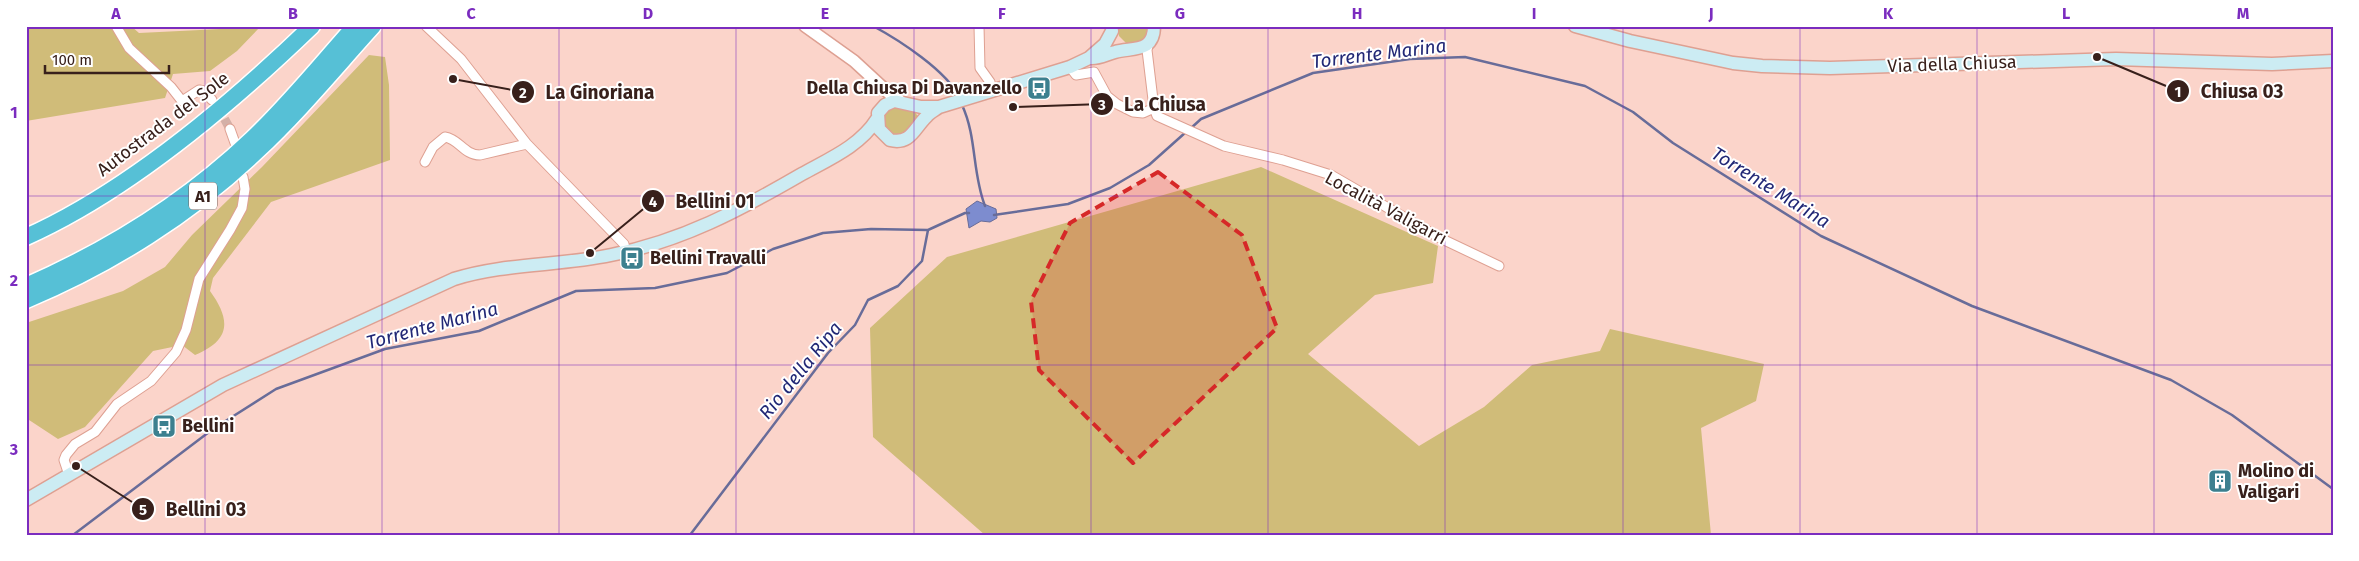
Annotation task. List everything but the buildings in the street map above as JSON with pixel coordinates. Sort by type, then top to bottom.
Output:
[{"type":"highway","name":"Autostrada del Sole","points":[[26,237],[82,208],[166,151],[268,68],[312,26]]},
{"type":"highway","name":"A1","points":[[26,300],[62,285],[149,235],[209,192],[258,151],[345,48],[355,26]]},
{"type":"highway","name":"A1","points":[[26,286],[96,252],[141,225],[203,181],[266,125],[345,48],[373,26]]},
{"type":"main road","points":[[857,143],[906,140],[926,116],[943,106],[1070,67],[1089,58],[1132,50],[1149,42],[1154,26]]},
{"type":"main road","name":"Via della Chiusa","points":[[1575,26],[1630,41],[1733,63],[1762,66],[1830,68],[2116,59],[2272,64],[2333,61]]},
{"type":"main road","points":[[1112,28],[1116,41],[1132,50]]},
{"type":"main road","points":[[1089,58],[1105,44],[1112,28]]},
{"type":"main road","points":[[26,500],[223,385],[454,279],[487,270],[593,258],[626,252],[680,236],[720,220],[857,143],[889,102],[943,106]]},
{"type":"main road","points":[[905,102],[918,118],[917,129]]},
{"type":"main road","points":[[879,114],[881,134],[890,140]]},
{"type":"street","points":[[116,26],[129,48],[171,87],[182,101],[199,90],[212,100]]},
{"type":"street","points":[[426,26],[461,59],[527,144],[624,244],[626,252]]},
{"type":"street","points":[[805,26],[854,61],[892,96],[905,102]]},
{"type":"street","points":[[979,26],[980,68],[990,82],[992,92]]},
{"type":"street","points":[[1070,67],[1074,74],[1078,76],[1094,72],[1107,96],[1117,104],[1133,112],[1143,113],[1154,108],[1147,50],[1149,42]]},
{"type":"street","points":[[1132,50],[1148,60]]},
{"type":"street","points":[[872,78],[879,114]]},
{"type":"street","name":"Località Valigarri","points":[[1154,108],[1162,119],[1211,141],[1283,160],[1332,176],[1440,238],[1499,266]]},
{"type":"street","points":[[230,129],[235,143]]},
{"type":"street","points":[[425,162],[433,147],[445,136],[472,155],[527,144]]},
{"type":"street","points":[[69,476],[64,460],[69,450],[95,432],[126,397],[151,381],[176,352],[186,330],[199,279],[242,208],[245,189],[243,177]]},
{"type":"highlighted area","points":[[1158,172],[1242,235],[1277,328],[1133,463],[1039,370],[1031,301],[1070,223]]},
{"type":"shaded area","points":[[26,26],[131,26],[139,33],[260,27],[237,51],[210,71],[173,74],[165,98],[26,121]]},
{"type":"shaded area","points":[[1118,26],[1150,27],[1143,42],[1127,44],[1119,36]]},
{"type":"shaded area","points":[[369,55],[385,57],[389,85],[390,160],[271,202],[213,278],[210,291],[222,311],[224,328],[221,336],[207,349],[195,355],[182,345],[153,351],[85,427],[58,439],[26,418],[26,323],[123,291],[165,267],[192,235],[262,167]]},
{"type":"shaded area","points":[[894,101],[914,108],[918,118],[901,141],[877,124]]},
{"type":"shaded area","points":[[1261,167],[1438,246],[1433,283],[1375,295],[1308,354],[1419,446],[1484,407],[1532,365],[1600,351],[1610,329],[1764,364],[1756,401],[1701,428],[1711,535],[985,535],[873,437],[870,328],[947,257]]},
{"type":"water","points":[[977,201],[996,209],[997,218],[990,222],[981,221],[969,228],[966,209]]},
{"type":"waterway","points":[[873,26],[896,39],[921,57],[944,77],[959,97]]},
{"type":"waterway","name":"Torrente Marina","points":[[1190,129],[1201,119],[1313,73],[1410,59],[1465,57],[1585,86],[1633,112],[1673,143],[1821,236],[1972,306],[2171,380],[2232,415],[2333,489]]},
{"type":"waterway","points":[[962,105],[970,130],[978,181],[985,206]]},
{"type":"waterway","name":"Torrente Marina","points":[[994,215],[1068,204],[1110,188],[1149,165],[1186,132]]},
{"type":"waterway","name":"Torrente Marina","points":[[73,535],[213,429],[276,389],[385,349],[479,331],[576,291],[655,288],[727,273],[773,249],[823,233],[871,229],[928,230],[965,213],[969,213]]},
{"type":"waterway","name":"Rio della Ripa","points":[[690,535],[828,353],[855,325],[868,300],[898,286],[922,261],[928,230]]},
{"type":"tunnel","points":[[218,107],[230,129]]},
{"type":"place","name":"Chiusa 03","points":[[2097,57]]},
{"type":"place","name":"La Ginoriana","points":[[453,79]]},
{"type":"place","name":"Della Chiusa Di Davanzello","points":[[1039,88]]},
{"type":"place","name":"La Chiusa","points":[[1013,107]]},
{"type":"place","name":"Bellini 01","points":[[590,253]]},
{"type":"place","name":"Bellini Travalli","points":[[632,258]]},
{"type":"place","name":"Bellini","points":[[164,426]]},
{"type":"place","name":"Bellini 03","points":[[76,466]]},
{"type":"place","name":"Molino di Valigari","points":[[2220,481]]}]
